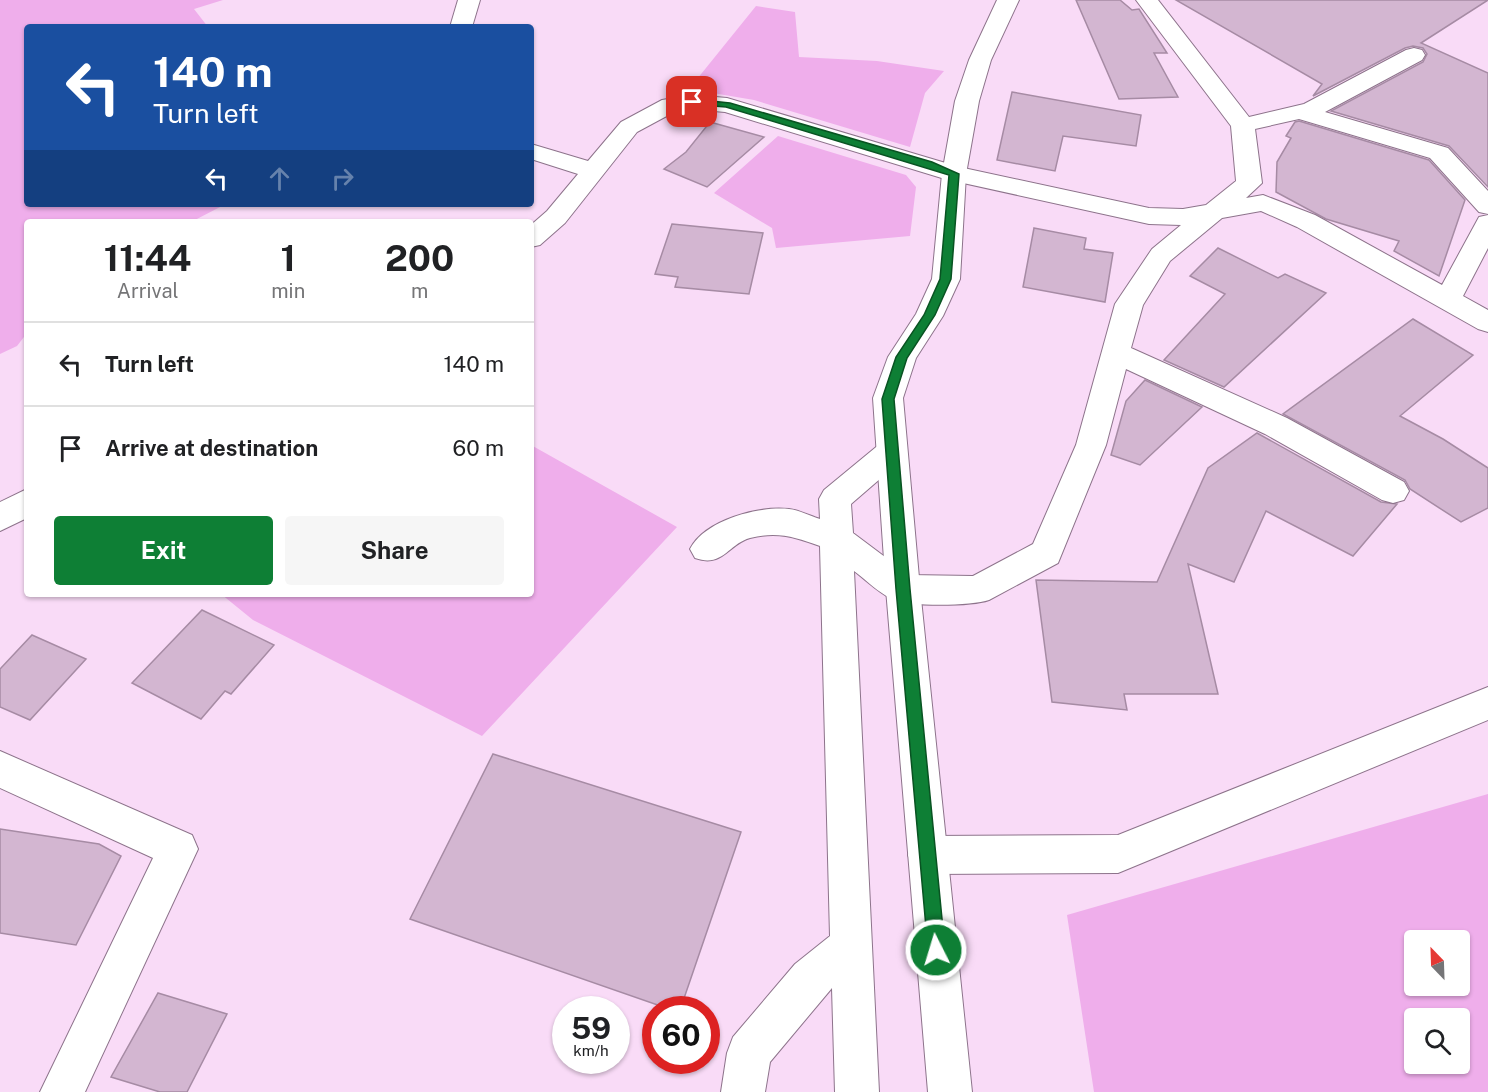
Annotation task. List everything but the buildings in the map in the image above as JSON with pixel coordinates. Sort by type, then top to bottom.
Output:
[{"type":"street","points":[[462,24],[469,0]]},
{"type":"street","points":[[950,1092],[903,589],[888,399],[902,357],[929,315],[946,279],[954,174],[968,101],[980,60],[1008,0]]},
{"type":"street","points":[[706,549],[742,526],[789,522],[836,538],[903,589],[977,590],[1046,553],[1091,445],[1130,304],[1161,255],[1249,183],[1243,125],[1147,0]]},
{"type":"street","points":[[1243,125],[1312,109],[1413,55]]},
{"type":"street","points":[[534,236],[556,217],[629,127],[670,105],[692,102],[727,105],[929,164],[954,174],[1149,216],[1183,218],[1263,203],[1306,221],[1488,322]]},
{"type":"street","points":[[1301,112],[1439,153],[1488,206]]},
{"type":"street","points":[[534,152],[595,171]]},
{"type":"street","points":[[1448,299],[1488,223]]},
{"type":"street","points":[[1116,353],[1276,426],[1393,491]]},
{"type":"street","points":[[857,1092],[835,499],[892,451]]},
{"type":"street","points":[[0,518],[24,504]]},
{"type":"street","points":[[928,855],[1118,854],[1488,703]]},
{"type":"street","points":[[0,769],[178,849],[62,1092]]},
{"type":"street","points":[[742,1092],[749,1053],[810,979],[851,946]]},
{"type":"shaded area","points":[[0,0],[223,0],[194,9],[206,24],[24,24],[24,207],[220,207],[197,219],[24,219],[24,337],[17,346],[0,354]]},
{"type":"shaded area","points":[[756,6],[795,12],[799,57],[877,61],[944,71],[925,93],[910,147],[754,100],[689,89]]},
{"type":"shaded area","points":[[778,136],[906,175],[916,187],[910,236],[776,248],[772,228],[714,193]]},
{"type":"shaded area","points":[[534,447],[677,527],[482,736],[253,620],[225,597],[534,597]]},
{"type":"shaded area","points":[[1488,794],[1488,1092],[1094,1092],[1067,915]]},
{"type":"route","points":[[692,102],[727,105],[929,164],[954,174],[946,279],[929,315],[902,357],[888,399],[936,950]]}]
